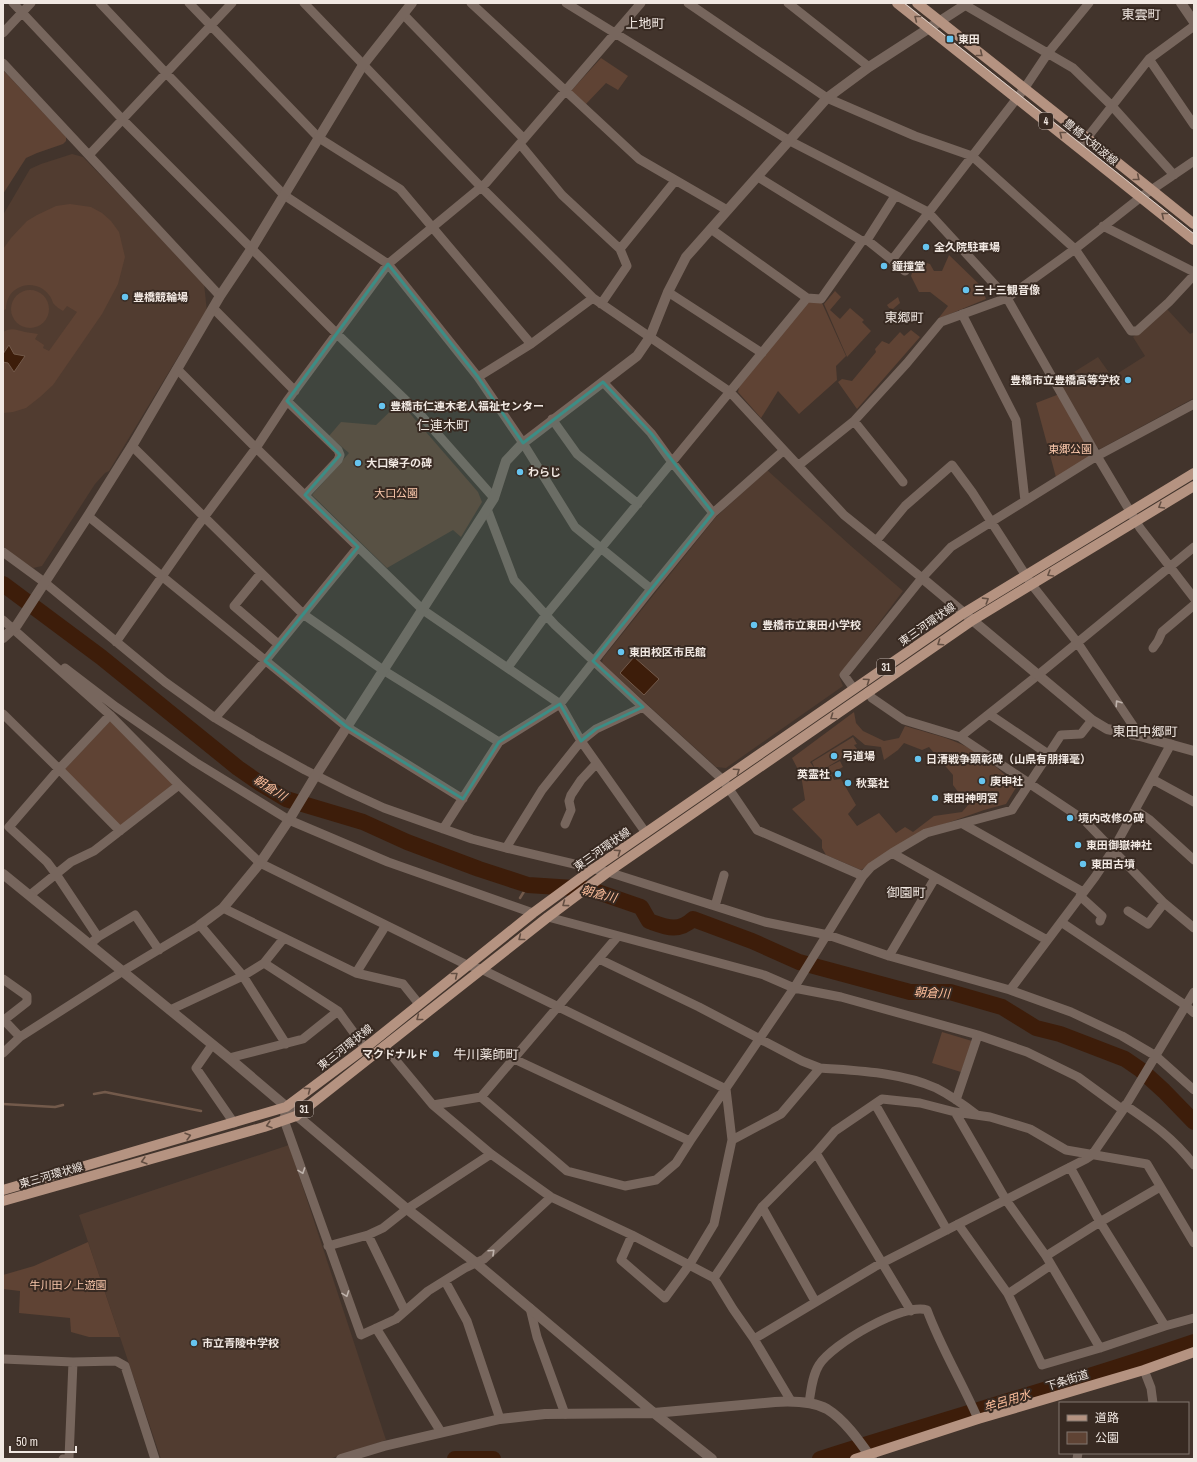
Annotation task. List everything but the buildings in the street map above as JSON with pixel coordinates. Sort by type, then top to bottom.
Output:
[{"type":"main road","name":"豊橋大知波線","points":[[897,3],[1194,240]]},
{"type":"main road","name":"豊橋大知波線","points":[[917,3],[1194,224]]},
{"type":"main road","name":"東三河環状線","points":[[3,1201],[296,1116],[550,915],[604,875],[973,620],[1032,585],[1134,516],[1194,473]]},
{"type":"main road","name":"東三河環状線","points":[[3,1190],[286,1107],[364,1048],[536,910],[590,871],[964,613],[1025,575],[1134,516],[1194,486]]},
{"type":"main road","name":"下条街道","points":[[855,1459],[978,1419],[1144,1370],[1194,1352]]},
{"type":"street","points":[[13,3],[123,120],[337,334],[418,412],[494,498]]},
{"type":"street","points":[[3,33],[31,3]]},
{"type":"street","points":[[100,3],[284,194],[388,264],[478,377],[523,443],[575,527],[651,589]]},
{"type":"street","points":[[189,3],[319,138],[400,189],[433,226],[531,344]]},
{"type":"street","points":[[89,155],[232,3]]},
{"type":"street","points":[[304,3],[481,188],[593,298],[730,392],[844,515],[973,620],[1092,720],[1107,730],[1140,736],[1194,751]]},
{"type":"street","points":[[3,638],[15,627],[132,446],[220,296],[252,248],[363,65],[412,3]]},
{"type":"street","points":[[471,3],[639,159],[727,210]]},
{"type":"street","points":[[566,3],[790,141],[928,212],[1007,298],[1140,528],[1169,568],[1194,598]]},
{"type":"street","points":[[116,642],[162,576],[256,448],[287,402],[388,264],[481,188],[567,91],[615,32],[641,3]]},
{"type":"street","points":[[688,3],[827,98],[915,136],[972,156],[1075,249],[1131,331],[1137,331],[1174,296],[1194,273],[1103,226]]},
{"type":"street","points":[[788,3],[869,67]]},
{"type":"street","points":[[892,260],[1024,89],[1048,53],[1089,3]]},
{"type":"street","points":[[1181,3],[1194,22]]},
{"type":"street","points":[[3,1053],[20,1037],[123,971],[200,925],[224,908],[260,863],[290,818],[494,498],[506,462],[523,443],[637,356],[650,337],[668,292],[686,257],[827,98],[869,67],[930,29],[966,4],[1073,68],[1112,106],[1174,175]]},
{"type":"street","points":[[403,14],[522,142],[562,195],[620,249],[627,266],[601,304]]},
{"type":"street","points":[[1079,148],[1148,59],[1194,26]]},
{"type":"street","points":[[1148,59],[1194,125]]},
{"type":"street","points":[[3,63],[220,296]]},
{"type":"street","points":[[799,465],[854,421],[907,363],[941,322],[1007,298],[1075,249],[1141,197],[1152,191],[1194,161]]},
{"type":"street","points":[[758,177],[864,241],[892,260],[905,271]]},
{"type":"street","points":[[620,249],[675,181]]},
{"type":"street","points":[[711,229],[807,298],[821,299],[895,196]]},
{"type":"street","points":[[668,292],[762,353]]},
{"type":"street","points":[[478,377],[531,344],[593,298]]},
{"type":"street","points":[[508,667],[546,615],[807,298]]},
{"type":"street","points":[[213,308],[295,391]]},
{"type":"street","points":[[962,314],[1016,420],[1025,501]]},
{"type":"street","points":[[177,369],[423,610],[560,704],[596,764],[646,833]]},
{"type":"street","points":[[603,382],[651,433],[713,513]]},
{"type":"street","points":[[287,402],[338,450],[340,455],[338,460],[305,495]]},
{"type":"street","points":[[854,689],[844,675],[922,578],[951,547],[1097,456],[1194,404]]},
{"type":"street","points":[[552,420],[578,454],[638,504]]},
{"type":"street","points":[[854,421],[903,482]]},
{"type":"street","points":[[132,446],[303,614],[383,670],[499,742]]},
{"type":"street","points":[[443,829],[499,742],[560,704],[713,513],[783,450]]},
{"type":"street","points":[[876,541],[904,506],[952,465],[1025,575],[1077,642],[1140,736]]},
{"type":"street","points":[[487,509],[514,580],[546,615],[594,661],[723,780],[757,830],[863,876]]},
{"type":"street","points":[[88,516],[347,727],[462,799]]},
{"type":"street","points":[[215,718],[265,661],[358,547]]},
{"type":"street","points":[[960,737],[1194,547]]},
{"type":"street","points":[[3,552],[165,682],[215,718],[260,746],[315,777],[384,808],[443,829],[715,906],[765,922],[826,937],[1010,990],[1071,1012],[1122,1036],[1194,1090]]},
{"type":"street","points":[[261,573],[234,606],[278,644]]},
{"type":"street","points":[[1153,648],[1162,632],[1194,605]]},
{"type":"street","points":[[3,620],[15,627],[116,707],[195,762],[290,818],[388,862],[536,910]]},
{"type":"street","points":[[15,627],[110,715],[260,863],[467,965],[481,969],[726,1089]]},
{"type":"street","points":[[868,692],[872,698],[904,720],[960,737],[1084,820],[1164,903],[1194,928]]},
{"type":"street","points":[[506,848],[542,790],[581,741],[596,729],[643,707]]},
{"type":"street","points":[[989,714],[1048,754]]},
{"type":"street","points":[[3,715],[120,831]]},
{"type":"street","points":[[98,937],[47,862],[8,827],[59,769],[110,715]]},
{"type":"street","points":[[482,1097],[567,1171],[625,1186],[656,1180],[676,1163],[797,984],[863,876],[871,867],[926,833],[1012,810],[1061,735],[1081,734],[1092,720]]},
{"type":"street","points":[[1010,990],[1095,877],[1113,850],[1170,744]]},
{"type":"street","points":[[565,824],[571,810],[569,800],[571,795],[581,780],[596,764]]},
{"type":"street","points":[[1152,779],[1194,802]]},
{"type":"street","points":[[30,896],[71,862],[94,851],[179,784]]},
{"type":"street","points":[[1135,810],[1150,820],[1194,860]]},
{"type":"street","points":[[963,824],[1082,894],[1102,916],[1100,921]]},
{"type":"street","points":[[892,853],[1047,940]]},
{"type":"street","points":[[715,906],[724,875]]},
{"type":"street","points":[[4,876],[90,944],[229,1058],[407,1209],[476,1263],[654,1413],[712,1459]]},
{"type":"street","points":[[889,956],[935,878]]},
{"type":"street","points":[[1128,911],[1148,924],[1164,903]]},
{"type":"street","points":[[224,908],[356,973],[403,984],[419,1004]]},
{"type":"street","points":[[90,944],[98,937],[135,915],[159,950]]},
{"type":"street","points":[[550,915],[618,936],[764,974],[978,1035],[1027,1052],[1078,1077],[1125,1105],[1163,1131],[1184,1152],[1194,1165]]},
{"type":"street","points":[[1061,922],[1185,1005],[1194,1013]]},
{"type":"street","points":[[200,925],[243,976],[286,1044]]},
{"type":"street","points":[[356,973],[386,925]]},
{"type":"street","points":[[433,1105],[482,1097],[618,936]]},
{"type":"street","points":[[170,1010],[243,976],[264,963],[284,938]]},
{"type":"street","points":[[599,959],[802,1061],[820,1068],[907,1078],[936,1088],[978,1116]]},
{"type":"street","points":[[264,963],[338,1011],[364,1048]]},
{"type":"street","points":[[3,979],[27,996],[27,1002],[3,1020],[20,1037]]},
{"type":"street","points":[[754,1339],[815,1301],[882,1263],[1092,1155],[1154,1059],[1194,992]]},
{"type":"street","points":[[229,1058],[303,1039],[338,1011]]},
{"type":"street","points":[[956,1100],[978,1035]]},
{"type":"street","points":[[212,1045],[196,1068],[234,1123]]},
{"type":"street","points":[[384,1046],[433,1105],[491,1154],[551,1197],[632,1235],[690,1264],[714,1278],[754,1339],[791,1401]]},
{"type":"street","points":[[514,1060],[690,1141]]},
{"type":"street","points":[[732,1140],[781,1114],[820,1068]]},
{"type":"street","points":[[632,1235],[620,1260],[665,1298],[690,1264],[714,1224],[732,1140],[726,1089]]},
{"type":"street","points":[[714,1278],[762,1207],[816,1153],[835,1131],[882,1099],[920,1103],[955,1112],[990,1118],[1030,1129],[1066,1150],[1147,1164],[1194,1243]]},
{"type":"street","points":[[875,1104],[947,1230]]},
{"type":"street","points":[[286,1107],[284,1120],[361,1335],[396,1319],[428,1291],[484,1259],[551,1197]]},
{"type":"street","points":[[955,1112],[1006,1200],[1046,1256],[1100,1348]]},
{"type":"street","points":[[816,1153],[911,1311]]},
{"type":"street","points":[[328,1246],[368,1235],[383,1228],[407,1209],[491,1154]]},
{"type":"street","points":[[1070,1167],[1100,1222],[1165,1326]]},
{"type":"street","points":[[1046,1256],[1160,1187]]},
{"type":"street","points":[[762,1207],[815,1301]]},
{"type":"street","points":[[958,1224],[1008,1294],[1042,1365],[1194,1318]]},
{"type":"street","points":[[368,1235],[405,1311]]},
{"type":"street","points":[[1008,1294],[1051,1265]]},
{"type":"street","points":[[445,1282],[467,1321],[500,1419]]},
{"type":"street","points":[[530,1308],[537,1337],[565,1414]]},
{"type":"street","points":[[809,1403],[813,1380],[818,1366],[829,1353],[870,1326],[890,1316],[921,1308],[927,1310],[940,1341],[978,1419]]},
{"type":"street","points":[[376,1328],[441,1432]]},
{"type":"street","points":[[3,1359],[73,1362],[116,1361],[124,1366],[155,1459]]},
{"type":"street","points":[[64,1459],[69,1458],[73,1362]]},
{"type":"street","points":[[1144,1370],[1151,1388],[1153,1402]]},
{"type":"street","points":[[341,1459],[384,1446],[500,1419],[545,1414],[654,1413],[791,1401],[809,1403],[826,1408],[842,1421],[870,1455]]},
{"type":"highlighted area","points":[[388,264],[478,377],[523,443],[603,382],[651,433],[713,513],[593,661],[643,707],[596,729],[581,741],[560,704],[499,742],[463,799],[347,727],[265,661],[358,547],[305,495],[340,455],[287,401]]},
{"type":"shaded area","points":[[72,154],[83,157],[204,283],[207,312],[187,342],[109,471],[105,473],[95,484],[42,566],[33,568],[3,546],[3,215],[30,169]]},
{"type":"shaded area","name":"豊橋市立豊橋高等学校","points":[[1166,308],[1190,334],[1194,332],[1194,398],[1100,449],[1097,447],[1058,382],[1098,357],[1112,377],[1145,356],[1133,337]]},
{"type":"shaded area","points":[[9,345],[14,354],[25,356],[14,372],[8,363],[3,362],[3,354]]},
{"type":"shaded area","name":"豊橋市立東田小学校","points":[[767,470],[903,591],[839,676],[843,686],[726,768],[716,767],[602,663],[603,658],[716,517]]},
{"type":"shaded area","points":[[634,657],[659,679],[644,695],[620,673]]},
{"type":"shaded area","points":[[289,1145],[386,1440],[329,1459],[161,1459],[79,1215]]},
{"type":"green space","points":[[601,58],[628,76],[618,90],[606,83],[586,104],[571,91]]},
{"type":"green space","points":[[3,70],[66,137],[66,141],[63,144],[26,158],[3,194]]},
{"type":"green space","points":[[70,204],[91,207],[102,213],[111,221],[119,232],[125,257],[118,284],[102,314],[53,385],[26,408],[3,413],[3,332],[14,329],[38,334],[35,339],[44,345],[43,348],[49,351],[77,312],[67,306],[63,311],[53,303],[43,289],[30,285],[22,286],[15,290],[8,299],[6,309],[3,311],[3,249],[27,221],[56,206]]},
{"type":"green space","points":[[949,255],[981,286],[986,299],[938,319],[948,306],[930,292],[919,292],[911,276],[916,260],[930,264],[934,271],[942,271]]},
{"type":"green space","points":[[26,290],[34,290],[44,295],[48,302],[48,316],[44,323],[34,328],[26,328],[16,323],[14,320],[11,313],[11,305],[16,295],[19,293]]},
{"type":"green space","points":[[835,291],[841,297],[830,310],[840,319],[850,308],[864,320],[862,322],[871,331],[847,357],[824,304]]},
{"type":"green space","points":[[898,297],[900,303],[893,309],[889,308],[887,305]]},
{"type":"green space","points":[[809,301],[822,303],[846,356],[836,366],[837,380],[799,414],[778,391],[761,418],[738,392],[739,387]]},
{"type":"green space","points":[[911,330],[920,337],[857,409],[838,382],[842,379],[852,381],[876,352],[875,349],[882,341],[889,344],[900,332],[904,336]]},
{"type":"green space","name":"東郷公園","points":[[1062,393],[1097,456],[1057,481],[1036,403]]},
{"type":"green space","name":"大口公園","points":[[400,402],[478,492],[482,502],[461,537],[453,530],[387,568],[312,495],[349,453],[329,436],[341,422],[376,425]]},
{"type":"green space","points":[[854,712],[856,723],[863,731],[884,741],[899,738],[905,726],[961,744],[988,760],[1017,786],[1006,804],[984,810],[922,832],[861,870],[826,855],[822,848],[822,840],[792,809],[805,800],[801,775],[792,758]],"holes":[[[853,735],[865,745],[881,747],[884,760],[898,750],[904,743],[922,750],[929,747],[953,775],[953,785],[964,800],[969,804],[962,812],[934,816],[913,832],[905,827],[896,833],[879,813],[857,826],[848,814],[856,805],[841,779],[834,780],[831,773],[843,767],[840,761],[824,769],[857,749],[854,745],[857,744],[853,737],[812,762],[815,769],[810,762]]]},
{"type":"green space","points":[[110,721],[173,784],[121,827],[64,770]]},
{"type":"green space","points":[[942,1032],[972,1041],[961,1072],[932,1063]]},
{"type":"green space","name":"牛川田ノ上遊園","points":[[88,1242],[120,1337],[89,1337],[71,1332],[70,1318],[19,1313],[20,1291],[3,1289],[3,1275],[34,1266]]},
{"type":"waterway","name":"朝倉川","points":[[3,584],[101,657],[238,768],[286,799],[363,822],[407,842],[479,869],[528,885],[589,889],[641,907],[649,921],[666,927],[672,928],[682,926],[693,919],[752,941],[799,962],[910,992],[950,992],[1002,1007],[1036,1028],[1060,1034],[1125,1059],[1141,1070],[1194,1122]]},
{"type":"waterway","points":[[520,898],[528,885]]},
{"type":"waterway","points":[[94,1094],[105,1092],[201,1111]]},
{"type":"waterway","points":[[3,1104],[55,1107],[63,1105]]},
{"type":"waterway","name":"牟呂用水","points":[[820,1459],[1194,1342]]},
{"type":"waterway","name":"牟呂用水","points":[[455,1459],[493,1459]]},
{"type":"tram line","points":[[904,3],[1194,234]]},
{"type":"place","name":"東田","points":[[950,39]]},
{"type":"place","name":"全久院駐車場","points":[[926,247]]},
{"type":"place","name":"鐘撞堂","points":[[884,266]]},
{"type":"place","name":"三十三観音像","points":[[966,290]]},
{"type":"place","name":"豊橋競輪場","points":[[125,297]]},
{"type":"place","name":"豊橋市立豊橋高等学校","points":[[1128,380]]},
{"type":"place","name":"豊橋市仁連木老人福祉センター","points":[[382,406]]},
{"type":"place","name":"大口榮子の碑","points":[[358,463]]},
{"type":"place","name":"わらじ","points":[[520,472]]},
{"type":"place","name":"豊橋市立東田小学校","points":[[754,625]]},
{"type":"place","name":"東田校区市民館","points":[[621,652]]},
{"type":"place","name":"弓道場","points":[[834,756]]},
{"type":"place","name":"日清戦争顕彰碑（山県有朋揮毫）","points":[[918,759]]},
{"type":"place","name":"英霊社","points":[[838,774]]},
{"type":"place","name":"庚申社","points":[[982,781]]},
{"type":"place","name":"秋葉社","points":[[848,783]]},
{"type":"place","name":"東田神明宮","points":[[935,798]]},
{"type":"place","name":"境内改修の碑","points":[[1070,818]]},
{"type":"place","name":"東田御嶽神社","points":[[1078,845]]},
{"type":"place","name":"東田古墳","points":[[1083,864]]},
{"type":"place","name":"マクドナルド","points":[[436,1054]]},
{"type":"place","name":"市立青陵中学校","points":[[194,1343]]},
{"type":"district","name":"東雲町","points":[[1141,14]]},
{"type":"district","name":"上地町","points":[[645,23]]},
{"type":"district","name":"東郷町","points":[[904,317]]},
{"type":"district","name":"仁連木町","points":[[443,425]]},
{"type":"district","name":"東田中郷町","points":[[1145,731]]},
{"type":"district","name":"御園町","points":[[906,892]]},
{"type":"district","name":"牛川薬師町","points":[[486,1054]]}]
